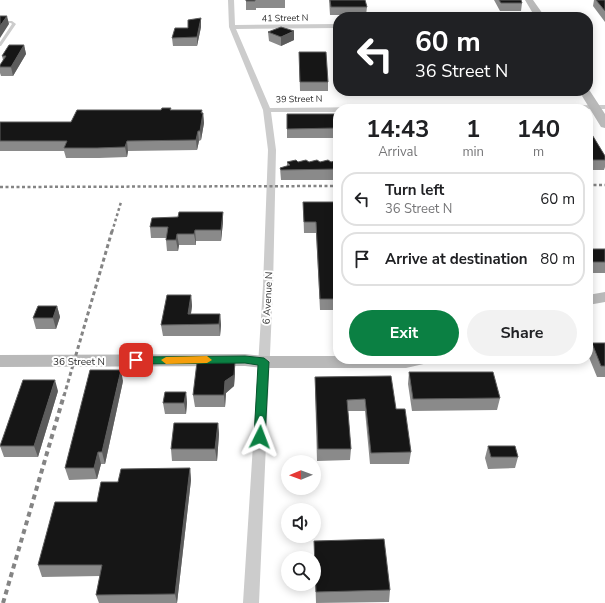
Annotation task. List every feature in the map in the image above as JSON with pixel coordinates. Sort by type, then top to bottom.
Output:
[{"type":"street","name":"6 Avenue N","points":[[231,0],[232,27],[267,110],[272,150],[264,362],[251,603]]},
{"type":"street","points":[[530,0],[537,12]]},
{"type":"street","points":[[539,0],[546,12]]},
{"type":"street","name":"41 Street N","points":[[232,27],[333,26]]},
{"type":"street","points":[[593,88],[602,106],[605,124]]},
{"type":"street","points":[[591,96],[602,106]]},
{"type":"street","name":"39 Street N","points":[[267,110],[333,109]]},
{"type":"street","points":[[593,299],[605,297]]},
{"type":"street","name":"36 Street N","points":[[0,361],[245,360],[264,362],[333,362]]},
{"type":"lane","points":[[0,22],[12,22],[14,24],[0,45]]},
{"type":"building","points":[[330,0],[365,0],[367,7],[331,7]]},
{"type":"building","points":[[499,0],[521,0],[522,3],[501,3]]},
{"type":"building","points":[[596,0],[605,0],[605,11]]},
{"type":"building","points":[[0,16],[7,16],[0,26]]},
{"type":"building","points":[[201,18],[197,37],[172,38],[175,28],[188,28],[188,20]]},
{"type":"building","points":[[281,27],[294,31],[281,37],[268,32]]},
{"type":"building","points":[[9,45],[24,45],[11,67],[0,67],[6,56],[2,56]]},
{"type":"building","points":[[299,52],[326,52],[328,82],[300,82]]},
{"type":"building","points":[[162,108],[171,108],[170,110],[202,110],[201,113],[203,113],[200,131],[198,131],[196,140],[127,141],[125,147],[97,148],[64,148],[67,141],[0,141],[0,122],[71,122],[77,110],[161,110]]},
{"type":"building","points":[[287,114],[333,114],[333,128],[287,129]]},
{"type":"building","points":[[593,136],[605,156],[605,160],[593,160]]},
{"type":"building","points":[[306,160],[309,162],[317,160],[320,162],[328,160],[333,161],[333,169],[281,170],[280,168],[290,165],[287,162]]},
{"type":"building","points":[[303,202],[333,202],[333,299],[320,299],[316,222],[304,222]]},
{"type":"building","points":[[179,212],[223,212],[221,230],[195,230],[194,234],[177,234],[176,240],[166,240],[168,227],[150,227],[152,218],[178,217]]},
{"type":"building","points":[[593,249],[605,249],[605,262],[593,262]]},
{"type":"building","points":[[167,295],[191,295],[188,314],[220,314],[219,324],[161,325]]},
{"type":"building","points":[[38,306],[57,306],[53,318],[33,318]]},
{"type":"building","points":[[593,343],[605,343],[605,366],[601,366]]},
{"type":"building","points":[[197,362],[235,362],[234,375],[225,381],[224,395],[193,395]]},
{"type":"building","points":[[90,370],[121,370],[102,452],[98,452],[94,468],[65,468]]},
{"type":"building","points":[[409,372],[493,372],[500,398],[413,399]]},
{"type":"building","points":[[391,376],[396,409],[405,409],[411,452],[371,453],[365,399],[347,400],[351,449],[318,449],[315,377]]},
{"type":"building","points":[[23,380],[55,380],[34,446],[0,446]]},
{"type":"building","points":[[165,392],[186,392],[184,403],[163,403]]},
{"type":"building","points":[[174,423],[218,423],[215,449],[171,449]]},
{"type":"building","points":[[488,446],[515,446],[518,457],[491,457]]},
{"type":"building","points":[[190,468],[175,594],[96,595],[102,565],[38,565],[55,502],[97,502],[101,482],[118,482],[121,469]]},
{"type":"building","points":[[384,539],[390,590],[316,592],[321,591],[321,551],[314,551],[314,543],[321,543],[321,541]]},
{"type":"railway","points":[[593,185],[605,185]]},
{"type":"railway","points":[[0,187],[333,186]]},
{"type":"railway","points":[[112,232],[121,202]]},
{"type":"railway","points":[[64,396],[112,231]]},
{"type":"railway","points":[[3,603],[64,395]]},
{"type":"slow traffic","points":[[166,360],[207,360]]},
{"type":"route","points":[[136,360],[245,360],[264,362],[260,437]]}]
